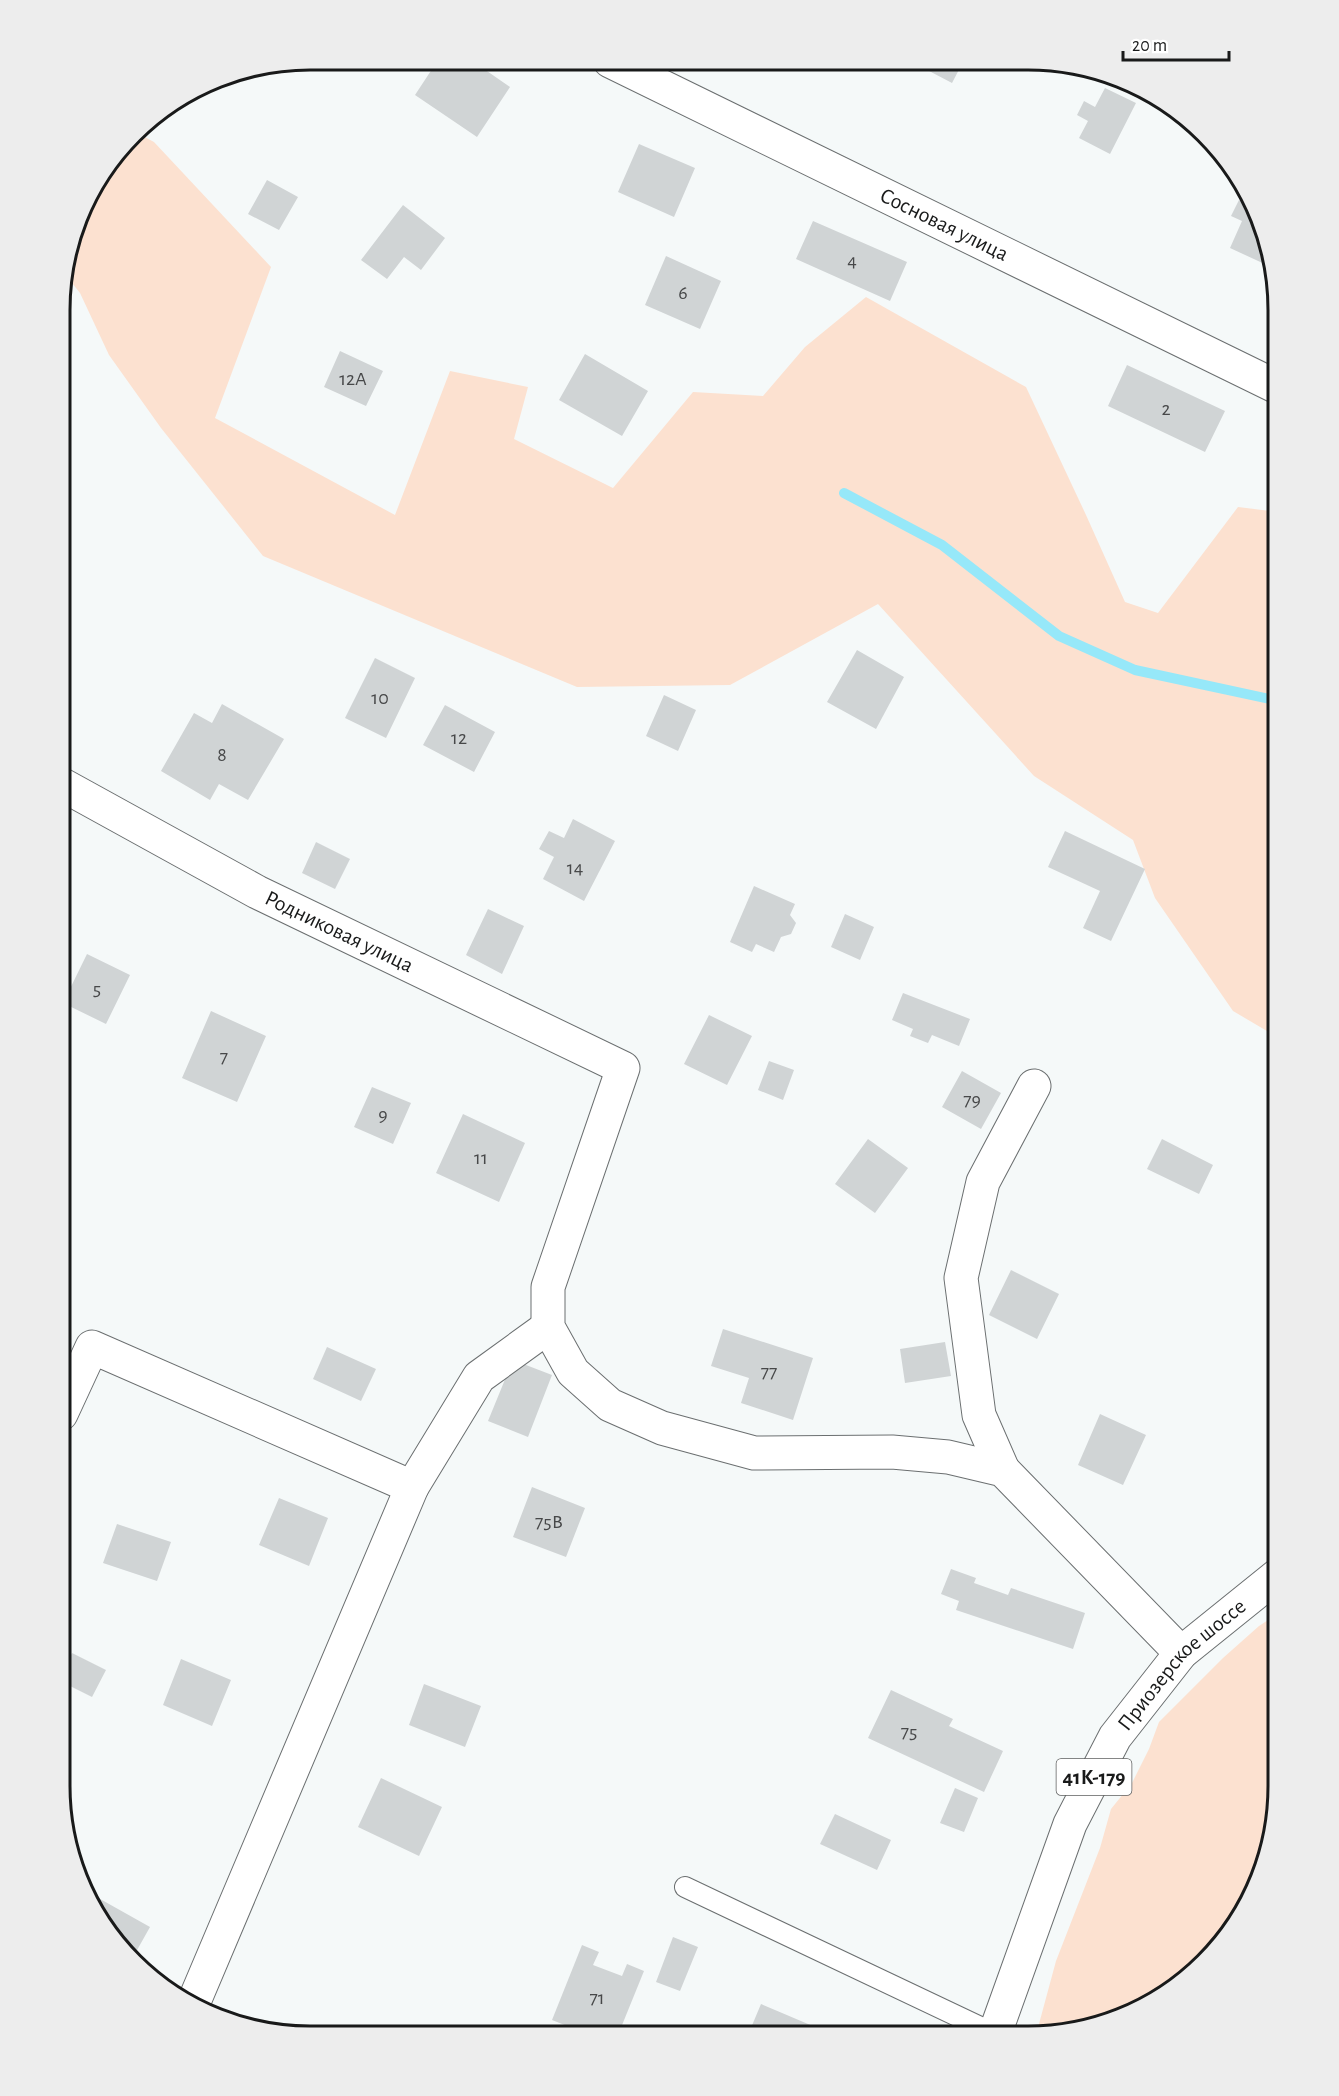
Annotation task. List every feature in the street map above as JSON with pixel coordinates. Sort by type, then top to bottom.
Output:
[{"type":"street","name":"Сосновая улица","points":[[628,70],[1268,383]]},
{"type":"street","name":"Родниковая улица","points":[[71,790],[257,892],[623,1068],[548,1287],[548,1327]]},
{"type":"street","points":[[1034,1086],[983,1182],[961,1278],[979,1415],[1003,1470],[1181,1653]]},
{"type":"street","points":[[196,1997],[412,1487],[479,1377],[548,1327],[573,1372],[602,1398],[610,1405],[662,1428],[754,1453],[892,1452],[948,1457],[1003,1470]]},
{"type":"street","points":[[71,1391],[92,1347],[412,1487]]},
{"type":"street","name":"Приозерское шоссе","points":[[997,2026],[1070,1824],[1115,1737],[1181,1653],[1268,1582]]},
{"type":"lane","points":[[685,1887],[975,2026]]},
{"type":"shaded area","points":[[145,137],[154,142],[271,267],[215,418],[395,515],[450,371],[528,387],[514,439],[613,488],[693,392],[763,396],[805,347],[866,297],[1026,387],[1125,602],[1158,613],[1238,507],[1268,511],[1268,1032],[1233,1011],[1155,898],[1133,840],[1034,776],[878,604],[730,685],[577,687],[263,556],[161,428],[109,355],[80,293],[72,284],[75,263],[89,218],[111,177]]},
{"type":"shaded area","points":[[1268,1620],[1268,1802],[1264,1833],[1256,1863],[1244,1892],[1228,1919],[1209,1944],[1187,1966],[1162,1985],[1135,2001],[1106,2013],[1076,2021],[1039,2025],[1056,1961],[1100,1848],[1111,1809],[1132,1783],[1159,1722],[1223,1658]]},
{"type":"building","points":[[431,70],[485,70],[510,87],[477,137],[415,95]]},
{"type":"building","points":[[927,70],[959,70],[952,83]]},
{"type":"building","points":[[1105,88],[1136,103],[1110,154],[1079,138],[1088,121],[1077,115],[1084,101],[1095,107]]},
{"type":"building","points":[[639,144],[695,168],[674,217],[618,192]]},
{"type":"building","points":[[267,180],[298,197],[279,230],[248,214]]},
{"type":"building","points":[[1239,200],[1243,202],[1256,233],[1264,264],[1230,248],[1242,221],[1231,216]]},
{"type":"building","points":[[403,205],[445,238],[421,270],[404,257],[387,279],[361,260]]},
{"type":"building","points":[[813,221],[907,262],[890,301],[796,259]]},
{"type":"building","points":[[666,256],[721,281],[700,329],[645,305]]},
{"type":"building","points":[[340,351],[383,371],[366,406],[324,387]]},
{"type":"building","points":[[585,354],[648,391],[622,436],[559,400]]},
{"type":"building","points":[[1127,365],[1225,411],[1205,452],[1108,406]]},
{"type":"building","points":[[857,650],[904,677],[876,729],[827,702]]},
{"type":"building","points":[[375,658],[415,678],[386,738],[345,718]]},
{"type":"building","points":[[664,695],[696,710],[678,751],[646,736]]},
{"type":"building","points":[[222,704],[284,739],[248,800],[219,784],[210,800],[161,771],[194,713],[212,723]]},
{"type":"building","points":[[445,705],[495,732],[474,772],[423,745]]},
{"type":"building","points":[[573,819],[615,841],[584,901],[543,879],[554,857],[539,849],[549,831],[564,838]]},
{"type":"building","points":[[1065,831],[1145,869],[1111,941],[1083,928],[1100,891],[1048,867]]},
{"type":"building","points":[[316,842],[350,859],[335,889],[302,873]]},
{"type":"building","points":[[754,886],[795,904],[790,915],[796,923],[791,934],[781,937],[774,952],[756,944],[752,952],[730,942]]},
{"type":"building","points":[[488,909],[524,926],[502,974],[466,955]]},
{"type":"building","points":[[845,914],[874,927],[860,960],[831,947]]},
{"type":"building","points":[[87,954],[130,975],[106,1024],[71,1007],[71,987]]},
{"type":"building","points":[[903,993],[970,1019],[959,1046],[932,1035],[928,1043],[910,1036],[913,1029],[892,1020]]},
{"type":"building","points":[[211,1011],[266,1036],[237,1102],[182,1078]]},
{"type":"building","points":[[709,1015],[752,1036],[727,1085],[684,1064]]},
{"type":"building","points":[[769,1061],[794,1070],[783,1100],[758,1090]]},
{"type":"building","points":[[962,1071],[1001,1093],[981,1129],[942,1107]]},
{"type":"building","points":[[372,1087],[411,1103],[393,1144],[354,1127]]},
{"type":"building","points":[[463,1114],[525,1143],[499,1202],[436,1173]]},
{"type":"building","points":[[868,1139],[908,1168],[875,1213],[835,1184]]},
{"type":"building","points":[[1162,1139],[1213,1165],[1199,1194],[1147,1169]]},
{"type":"building","points":[[1011,1270],[1059,1294],[1037,1339],[989,1315]]},
{"type":"building","points":[[723,1329],[813,1358],[793,1420],[741,1403],[749,1378],[711,1366]]},
{"type":"building","points":[[945,1342],[951,1376],[905,1383],[900,1349]]},
{"type":"building","points":[[327,1347],[376,1369],[361,1401],[313,1379]]},
{"type":"building","points":[[513,1360],[552,1375],[528,1437],[488,1421]]},
{"type":"building","points":[[1100,1414],[1146,1435],[1123,1485],[1078,1465]]},
{"type":"building","points":[[532,1487],[585,1508],[566,1557],[513,1537]]},
{"type":"building","points":[[279,1498],[328,1518],[309,1566],[259,1545]]},
{"type":"building","points":[[117,1524],[171,1542],[157,1581],[103,1563]]},
{"type":"building","points":[[951,1569],[976,1578],[974,1583],[1008,1595],[1011,1588],[1085,1613],[1073,1649],[956,1610],[959,1601],[941,1594]]},
{"type":"building","points":[[72,1653],[106,1670],[92,1697],[71,1686]]},
{"type":"building","points":[[181,1659],[231,1680],[212,1726],[163,1705]]},
{"type":"building","points":[[424,1684],[481,1706],[465,1747],[409,1725]]},
{"type":"building","points":[[891,1690],[953,1719],[949,1726],[1003,1751],[984,1792],[868,1738]]},
{"type":"building","points":[[381,1778],[442,1807],[419,1856],[358,1827]]},
{"type":"building","points":[[955,1788],[978,1798],[964,1832],[940,1823]]},
{"type":"building","points":[[835,1814],[891,1840],[877,1870],[820,1844]]},
{"type":"building","points":[[98,1898],[150,1927],[137,1951],[120,1932]]},
{"type":"building","points":[[673,1937],[698,1947],[680,1991],[656,1982]]},
{"type":"building","points":[[582,1945],[599,1952],[593,1965],[622,1976],[627,1964],[644,1971],[622,2026],[567,2026],[552,2020]]},
{"type":"building","points":[[761,2004],[813,2026],[752,2026]]},
{"type":"waterway","points":[[844,493],[942,545],[1059,636],[1135,670],[1268,699]]}]
